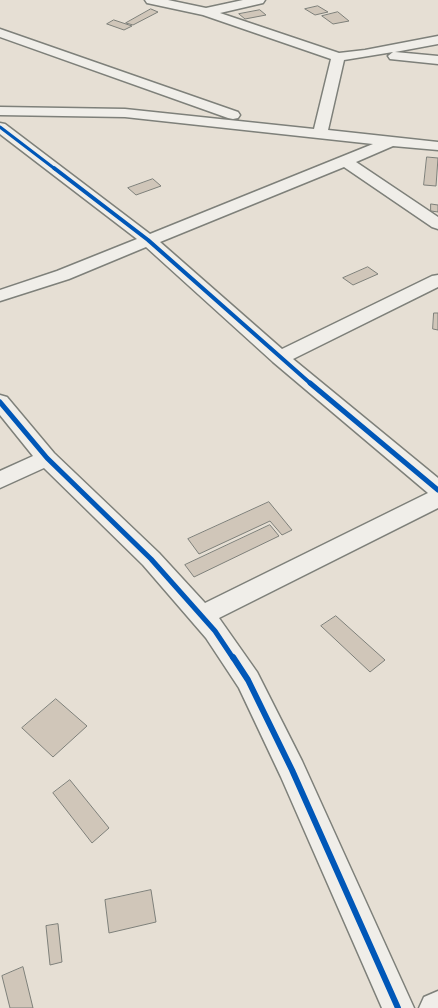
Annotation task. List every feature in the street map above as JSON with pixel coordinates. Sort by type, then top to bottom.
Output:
[{"type":"street","points":[[150,0],[206,12],[338,57],[366,54],[438,40]]},
{"type":"street","points":[[206,12],[259,0]]},
{"type":"street","points":[[0,33],[250,121],[251,126]]},
{"type":"street","points":[[366,54],[438,60]]},
{"type":"street","points":[[320,133],[338,57]]},
{"type":"street","points":[[0,111],[125,113],[438,146]]},
{"type":"street","points":[[0,127],[148,240],[280,358],[438,490]]},
{"type":"street","points":[[0,296],[63,274],[346,161],[392,140]]},
{"type":"street","points":[[346,161],[438,224]]},
{"type":"street","points":[[280,358],[438,280]]},
{"type":"street","points":[[0,402],[47,458],[151,559],[215,631],[248,680],[292,770],[398,1008]]},
{"type":"street","points":[[0,480],[47,458]]},
{"type":"street","points":[[201,616],[438,498]]},
{"type":"building","points":[[318,6],[328,12],[315,15],[305,9]]},
{"type":"building","points":[[151,9],[158,12],[133,25],[126,23]]},
{"type":"building","points":[[260,10],[266,15],[245,19],[239,14]]},
{"type":"building","points":[[338,12],[349,21],[333,24],[322,16]]},
{"type":"building","points":[[114,20],[132,26],[124,30],[107,24]]},
{"type":"building","points":[[427,157],[438,158],[436,186],[424,185]]},
{"type":"building","points":[[153,179],[161,186],[136,195],[128,188]]},
{"type":"building","points":[[431,204],[438,205],[438,212],[431,211]]},
{"type":"building","points":[[368,267],[378,274],[353,285],[343,278]]},
{"type":"building","points":[[434,313],[438,313],[438,330],[433,329]]},
{"type":"building","points":[[269,502],[292,530],[282,535],[270,521],[199,554],[188,539]]},
{"type":"building","points":[[270,525],[279,536],[194,577],[185,565]]},
{"type":"building","points":[[336,616],[385,660],[370,672],[321,626]]},
{"type":"building","points":[[56,699],[87,726],[53,757],[22,728]]},
{"type":"building","points":[[70,780],[109,828],[92,843],[53,793]]},
{"type":"building","points":[[151,890],[156,922],[109,933],[105,900]]},
{"type":"building","points":[[58,924],[62,962],[50,965],[46,926]]},
{"type":"building","points":[[23,967],[33,1008],[10,1008],[2,976]]},
{"type":"cycle path","points":[[0,127],[148,240],[280,358],[438,490]]},
{"type":"cycle path","points":[[0,402],[47,458],[151,559],[215,631],[248,680],[292,770],[398,1008]]}]
